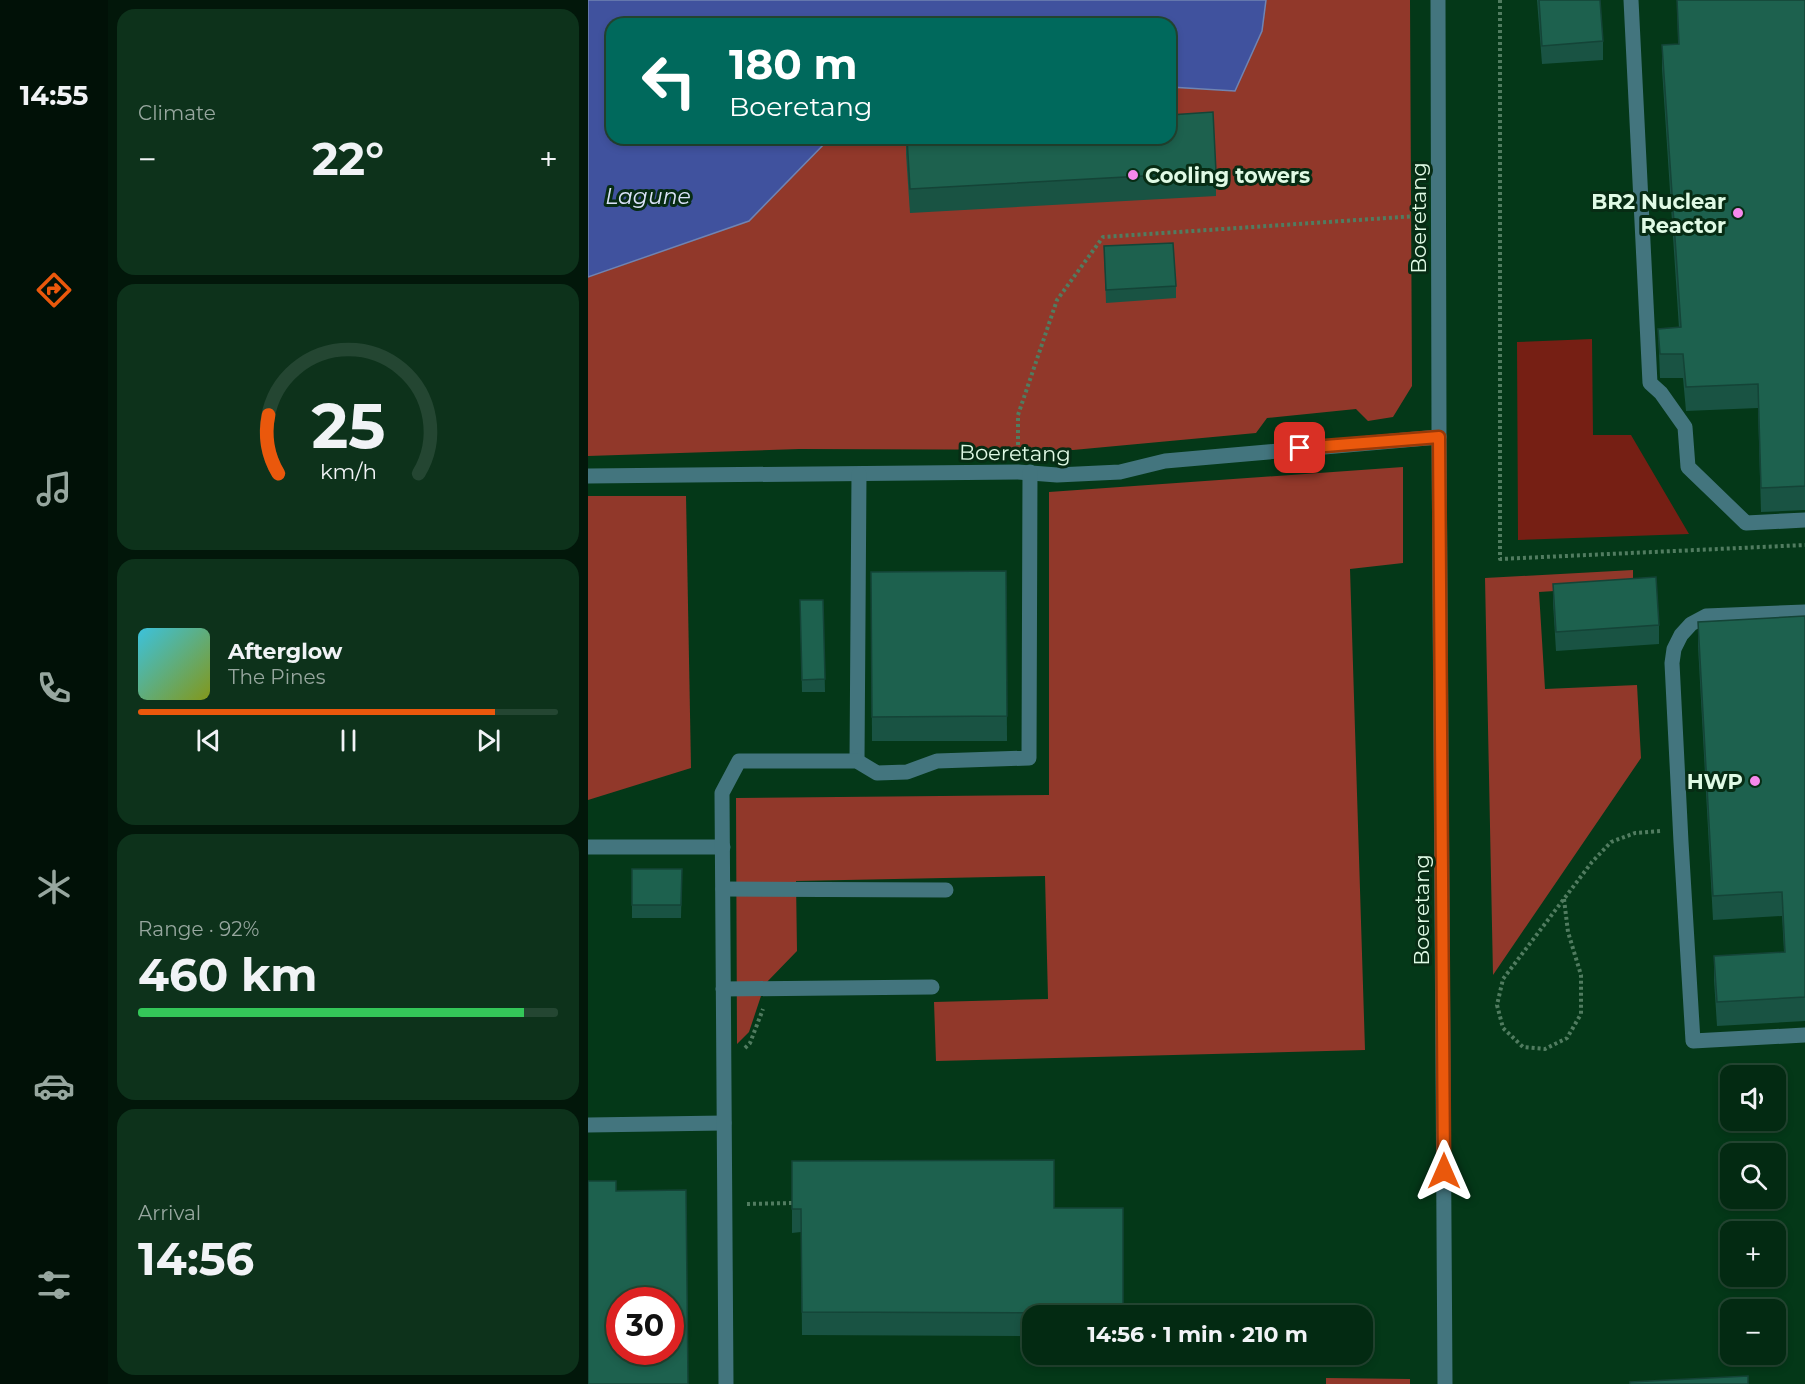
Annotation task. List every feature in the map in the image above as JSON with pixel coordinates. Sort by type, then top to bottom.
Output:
[{"type":"street","name":"Boeretang","points":[[1438,0],[1445,1384]]},
{"type":"street","points":[[1631,0],[1650,383],[1661,393],[1684,427],[1688,467],[1746,523],[1805,520]]},
{"type":"street","name":"Boeretang","points":[[588,476],[1024,472],[1057,475],[1120,472],[1165,461],[1439,437]]},
{"type":"street","points":[[726,1384],[722,793],[739,761],[857,761],[877,772],[907,772],[937,761],[1029,758],[1024,472]]},
{"type":"street","points":[[857,761],[859,474]]},
{"type":"street","points":[[1805,612],[1706,616],[1691,624],[1681,635],[1674,649],[1672,663],[1693,1041],[1805,1035]]},
{"type":"street","points":[[588,847],[723,847]]},
{"type":"street","points":[[723,889],[946,890]]},
{"type":"street","points":[[723,989],[932,987]]},
{"type":"street","points":[[588,1125],[724,1123]]},
{"type":"path","points":[[1500,0],[1500,559],[1805,545]]},
{"type":"path","points":[[1024,472],[1018,414],[1057,300],[1104,237],[1439,215]]},
{"type":"path","points":[[1564,899],[1568,932],[1581,975],[1581,1014],[1567,1038],[1545,1049],[1523,1047],[1503,1028],[1497,1005],[1503,979],[1592,862],[1611,842],[1635,833],[1680,830]]},
{"type":"path","points":[[724,1068],[739,1057],[750,1043],[762,1017],[768,988]]},
{"type":"path","points":[[725,1204],[792,1203]]},
{"type":"shaded area","points":[[1266,0],[1410,0],[1412,386],[1393,417],[1368,421],[1356,409],[1267,418],[1256,433],[1073,450],[799,449],[588,456],[588,277],[749,221],[824,144],[1176,144],[1176,87],[1235,91],[1262,31]]},
{"type":"shaded area","points":[[1592,339],[1593,435],[1631,435],[1689,534],[1518,540],[1517,342]]},
{"type":"shaded area","points":[[1403,467],[1403,563],[1350,569],[1365,1050],[936,1061],[934,1002],[1048,999],[1045,876],[796,881],[797,951],[765,984],[749,1032],[737,1044],[736,798],[1049,795],[1049,492]]},
{"type":"shaded area","points":[[588,496],[686,496],[691,768],[588,800]]},
{"type":"shaded area","points":[[1633,570],[1633,586],[1539,592],[1545,689],[1637,685],[1641,758],[1493,975],[1485,578]]},
{"type":"shaded area","points":[[1326,1378],[1410,1379],[1410,1384],[1326,1384]]},
{"type":"water","name":"Lagune","points":[[588,0],[1266,0],[1262,31],[1235,91],[1176,87],[1176,18],[606,18],[606,144],[824,144],[749,221],[588,277]]},
{"type":"building","points":[[1539,0],[1600,0],[1603,41],[1542,46]]},
{"type":"building","name":"BR2 Nuclear Reactor","points":[[1677,0],[1805,0],[1805,486],[1761,488],[1758,384],[1686,387],[1683,354],[1660,354],[1658,329],[1681,327],[1662,45],[1679,44]]},
{"type":"building","points":[[1213,112],[1216,172],[910,189],[907,144],[1176,144],[1176,115]]},
{"type":"building","points":[[1173,243],[1176,286],[1106,290],[1104,246]]},
{"type":"building","points":[[1006,571],[1007,716],[872,717],[871,572]]},
{"type":"building","points":[[1656,577],[1659,625],[1556,632],[1553,584]]},
{"type":"building","points":[[800,600],[823,600],[825,679],[802,680]]},
{"type":"building","name":"HWP","points":[[1805,616],[1805,997],[1717,1002],[1714,956],[1785,952],[1782,892],[1713,896],[1698,622]]},
{"type":"building","points":[[632,869],[682,869],[681,905],[632,905]]},
{"type":"building","points":[[1054,1160],[1054,1208],[1123,1208],[1123,1305],[1022,1305],[1022,1313],[802,1312],[801,1209],[792,1209],[792,1161]]},
{"type":"building","points":[[588,1181],[616,1181],[616,1191],[686,1190],[688,1384],[588,1384]]},
{"type":"building","points":[[1748,1376],[1748,1384],[1630,1384],[1630,1382]]},
{"type":"place","name":"Cooling towers","points":[[1133,175]]},
{"type":"place","name":"BR2 Nuclear Reactor","points":[[1738,213]]},
{"type":"place","name":"HWP","points":[[1755,781]]},
{"type":"route","points":[[1300,448],[1439,437],[1444,1171]]}]
